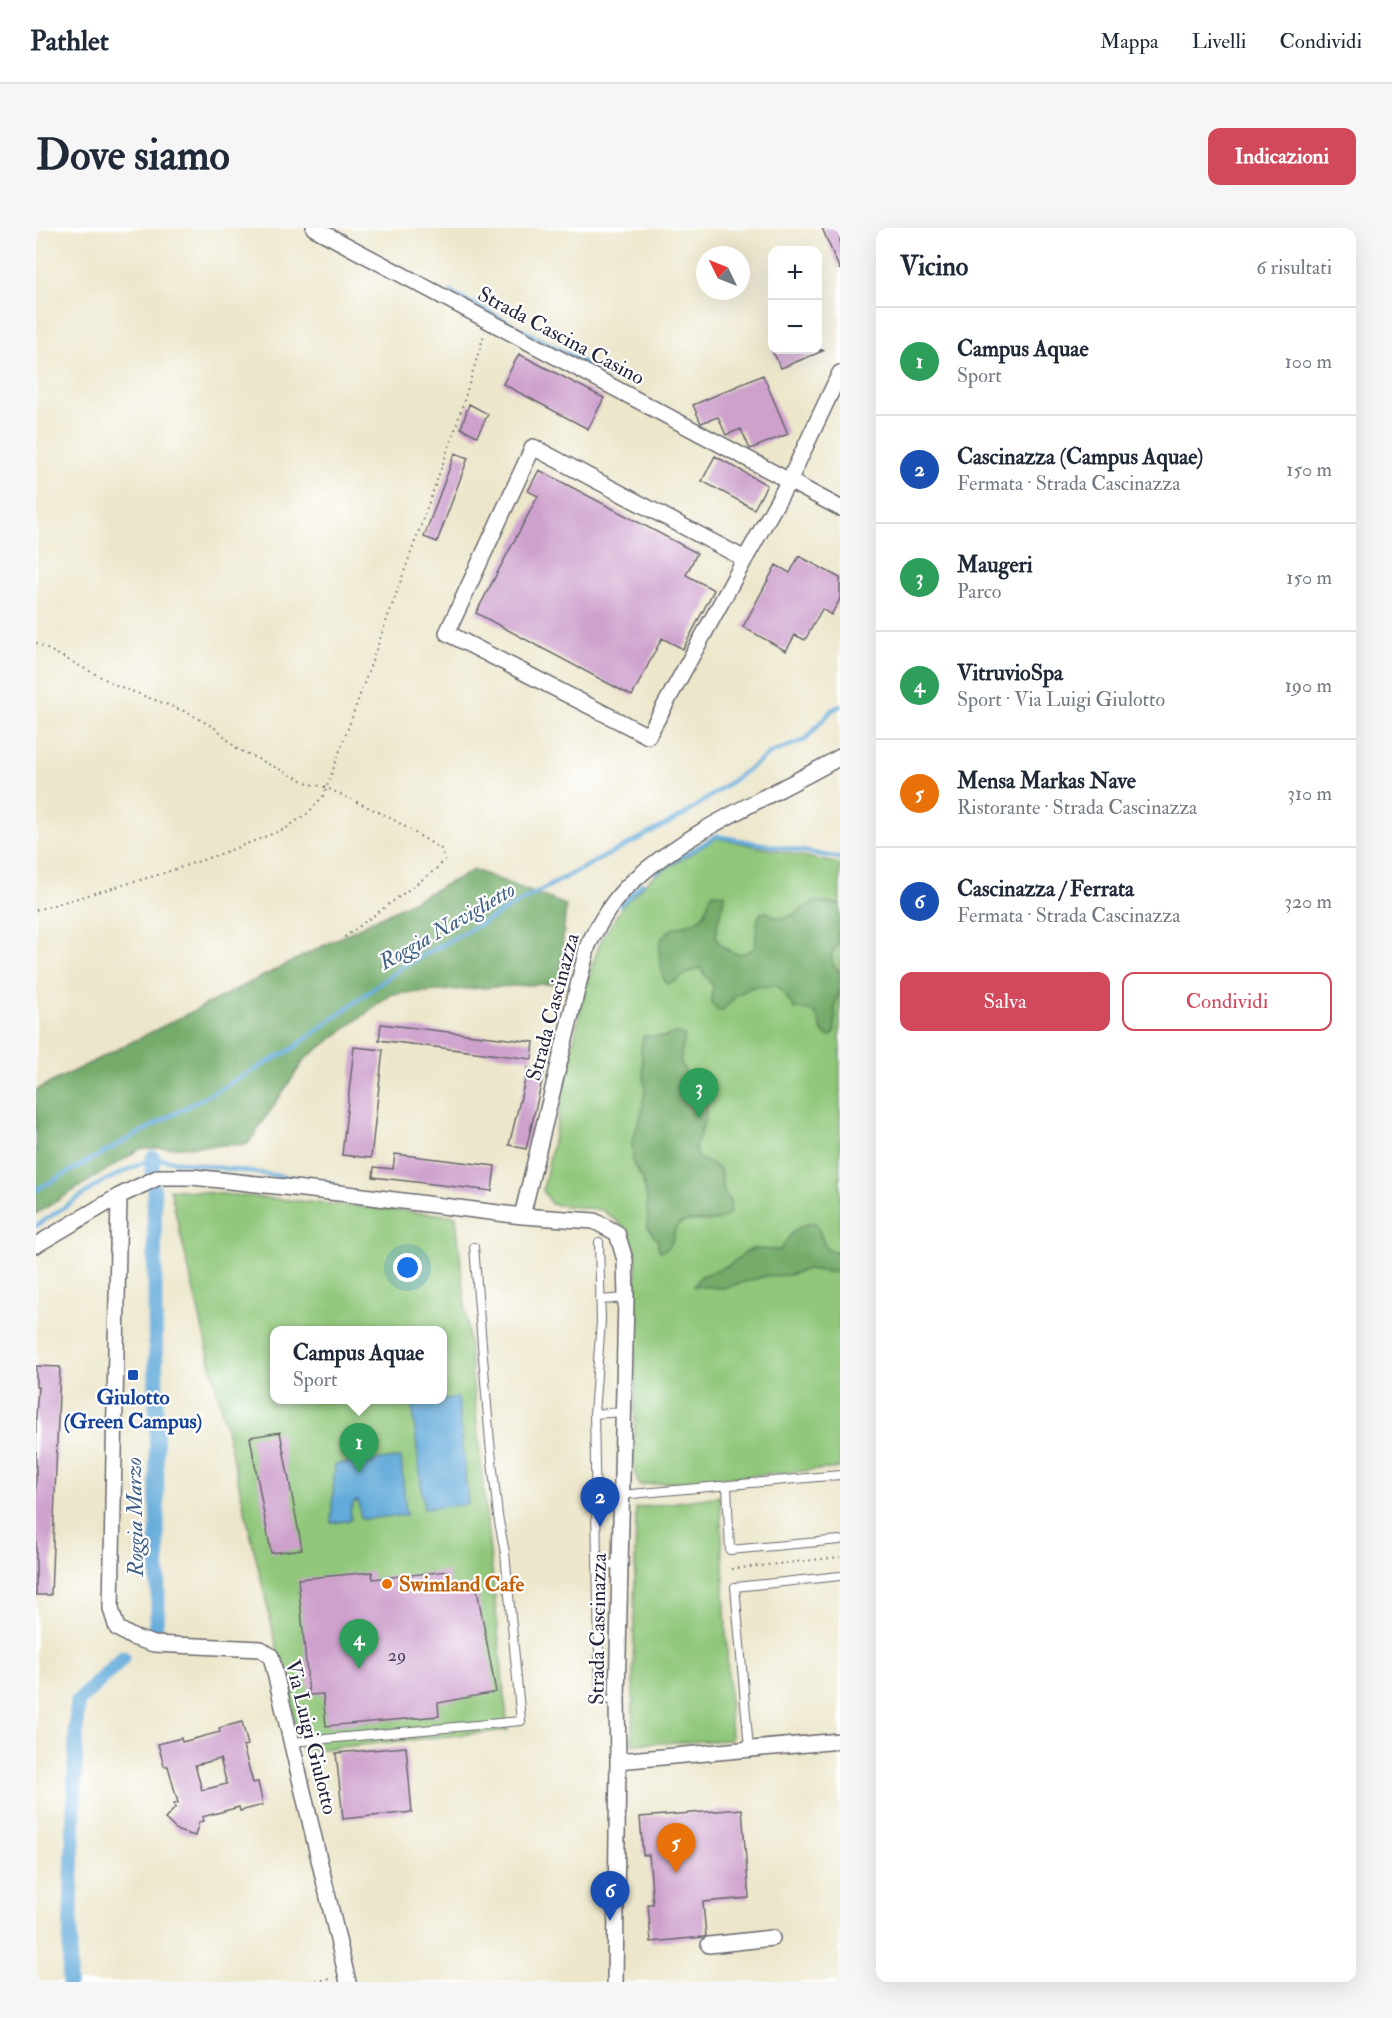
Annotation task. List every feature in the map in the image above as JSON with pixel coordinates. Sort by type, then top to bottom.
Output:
[{"type":"street","name":"Strada Cascina Casino","points":[[314,228],[840,508]]},
{"type":"street","points":[[746,559],[533,447],[447,633],[648,736],[746,559],[789,481],[840,373]]},
{"type":"street","name":"Strada Cascinazza","points":[[522,1216],[588,945],[606,912],[631,883],[658,860],[692,837],[840,757]]},
{"type":"street","name":"Strada Cascinazza","points":[[36,1245],[119,1196],[159,1177],[192,1177],[522,1216],[594,1221],[617,1233],[625,1260],[626,1298],[617,1699],[615,1982]]},
{"type":"street","name":"Via Luigi Giulotto","points":[[119,1196],[111,1609],[117,1628],[132,1637],[154,1644],[261,1649],[271,1656],[348,1980]]},
{"type":"street","points":[[618,1761],[840,1742]]},
{"type":"street","points":[[709,1945],[772,1938]]},
{"type":"lane","points":[[599,1242],[600,1321],[594,1414],[600,1700],[617,1699]]},
{"type":"lane","points":[[292,1742],[521,1721],[505,1553],[498,1516],[491,1451],[474,1247]]},
{"type":"lane","points":[[600,1300],[626,1298]]},
{"type":"lane","points":[[594,1414],[624,1412]]},
{"type":"lane","points":[[621,1495],[840,1474]]},
{"type":"lane","points":[[727,1486],[730,1550],[840,1540]]},
{"type":"lane","points":[[597,1565],[620,1564]]},
{"type":"lane","points":[[749,1749],[735,1587],[840,1576]]},
{"type":"path","points":[[36,910],[161,874],[285,830],[309,813],[324,795],[455,430],[489,321]]},
{"type":"path","points":[[36,642],[118,686],[189,713],[218,730],[237,749],[310,784],[325,787],[391,818],[422,835],[441,849],[445,860],[435,870],[342,939]]},
{"type":"path","points":[[732,1569],[840,1557]]},
{"type":"path","points":[[304,1982],[348,1980]]},
{"type":"green space","points":[[717,838],[840,864],[840,1468],[639,1485],[634,1471],[636,1251],[627,1229],[602,1210],[551,1204],[543,1190],[585,986],[602,938],[623,905],[652,877]]},
{"type":"green space","points":[[474,870],[566,905],[559,983],[392,994],[305,1059],[248,1144],[140,1149],[36,1214],[36,1090]]},
{"type":"green space","points":[[713,893],[725,894],[716,938],[724,947],[739,954],[755,947],[758,918],[761,913],[767,912],[772,916],[784,918],[813,902],[840,904],[840,929],[837,937],[839,942],[831,956],[834,966],[840,972],[840,987],[835,1004],[835,1032],[831,1036],[823,1033],[818,1017],[811,1011],[795,1009],[778,986],[752,987],[737,995],[722,1011],[718,1011],[711,1003],[713,986],[700,968],[667,984],[664,980],[659,955],[664,935],[701,918]]},
{"type":"green space","points":[[676,1032],[685,1036],[681,1056],[682,1067],[703,1093],[706,1101],[706,1117],[695,1148],[699,1158],[720,1169],[723,1189],[730,1202],[730,1213],[719,1220],[681,1223],[675,1229],[670,1246],[660,1251],[658,1241],[648,1228],[647,1199],[642,1178],[633,1164],[632,1142],[642,1111],[645,1089],[641,1048],[643,1036],[665,1037]]},
{"type":"green space","points":[[170,1189],[456,1216],[508,1730],[301,1751]]},
{"type":"green space","points":[[810,1223],[816,1223],[826,1248],[840,1255],[840,1271],[807,1269],[789,1275],[766,1276],[723,1288],[694,1286],[701,1276],[729,1265],[748,1251],[753,1249],[780,1250],[794,1230]]},
{"type":"green space","points":[[720,1496],[731,1740],[632,1744],[636,1508]]},
{"type":"water","points":[[458,1398],[468,1504],[424,1509],[412,1404],[447,1404],[447,1399]]},
{"type":"water","points":[[401,1458],[406,1515],[361,1519],[358,1501],[354,1502],[350,1510],[351,1520],[331,1523],[335,1464]]},
{"type":"building","points":[[822,228],[840,228],[840,270]]},
{"type":"building","points":[[519,354],[604,398],[588,429],[503,384]]},
{"type":"building","points":[[774,354],[815,354],[781,368]]},
{"type":"building","points":[[763,375],[788,434],[750,449],[741,429],[726,435],[718,417],[701,423],[693,405]]},
{"type":"building","points":[[469,404],[488,414],[477,436],[461,428]]},
{"type":"building","points":[[455,453],[468,458],[437,542],[424,537]]},
{"type":"building","points":[[715,456],[767,485],[754,509],[702,481]]},
{"type":"building","points":[[539,470],[697,553],[686,575],[714,590],[683,649],[662,638],[632,696],[476,613],[538,496],[528,491]]},
{"type":"building","points":[[799,556],[840,578],[840,599],[831,615],[822,609],[805,640],[795,635],[786,651],[743,627],[776,565],[790,573]]},
{"type":"building","points":[[381,1024],[534,1042],[532,1059],[379,1040]]},
{"type":"building","points":[[354,1047],[383,1050],[371,1158],[342,1155]]},
{"type":"building","points":[[528,1068],[544,1072],[526,1149],[509,1145]]},
{"type":"building","points":[[395,1154],[495,1166],[492,1191],[373,1177],[374,1167],[393,1169]]},
{"type":"building","points":[[36,1366],[60,1367],[51,1595],[36,1595],[38,1387],[36,1387]]},
{"type":"building","points":[[280,1432],[302,1549],[271,1553],[250,1437]]},
{"type":"building","points":[[448,1571],[451,1589],[476,1584],[496,1692],[438,1703],[439,1716],[326,1726],[323,1694],[309,1695],[298,1579],[372,1572],[373,1579]]},
{"type":"building","points":[[242,1722],[248,1745],[243,1746],[253,1783],[258,1782],[263,1805],[240,1811],[239,1807],[202,1817],[203,1821],[199,1822],[195,1836],[178,1831],[165,1819],[175,1808],[174,1804],[178,1803],[168,1766],[164,1766],[158,1744],[181,1738],[182,1742],[220,1732],[219,1728]],"holes":[[[220,1759],[227,1784],[202,1790],[195,1765]]]},
{"type":"building","points":[[406,1747],[412,1812],[343,1819],[336,1753]]},
{"type":"building","points":[[742,1809],[749,1898],[703,1902],[706,1936],[651,1942],[648,1904],[653,1904],[649,1855],[643,1855],[640,1817]]},
{"type":"waterway","points":[[451,292],[613,378]]},
{"type":"waterway","name":"Roggia Naviglietto","points":[[36,1190],[294,1048],[402,967],[684,815],[771,753],[805,740],[832,710],[840,706]]},
{"type":"waterway","points":[[655,872],[717,836],[840,858]]},
{"type":"waterway","points":[[620,905],[642,883]]},
{"type":"waterway","points":[[36,1226],[102,1182],[153,1158],[334,1184]]},
{"type":"waterway","name":"Roggia Marzo","points":[[152,1171],[153,1158]]},
{"type":"waterway","name":"Roggia Marzo","points":[[154,1189],[158,1610],[155,1628]]},
{"type":"waterway","name":"Roggia Marzo","points":[[69,1982],[77,1702],[123,1658]]},
{"type":"place","name":"Maugeri","points":[[699,1118]]},
{"type":"place","name":"Giulotto (Green Campus)","points":[[133,1375]]},
{"type":"place","name":"Campus Aquae","points":[[359,1473]]},
{"type":"place","name":"Cascinazza (Campus Aquae)","points":[[600,1527]]},
{"type":"place","name":"Swimland Cafe","points":[[387,1584]]},
{"type":"place","name":"VitruvioSpa","points":[[359,1669]]},
{"type":"place","name":"Mensa Markas Nave","points":[[676,1873]]},
{"type":"place","name":"Cascinazza / Ferrata","points":[[610,1921]]}]
